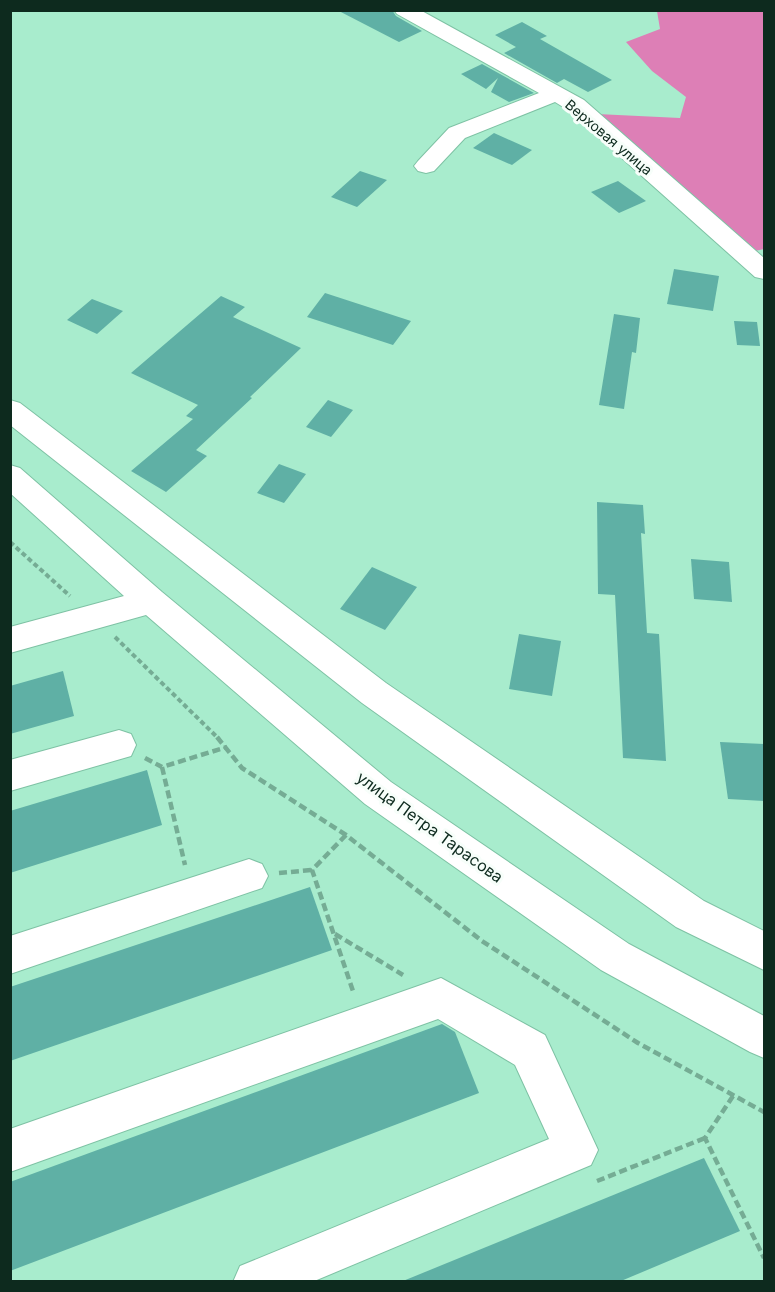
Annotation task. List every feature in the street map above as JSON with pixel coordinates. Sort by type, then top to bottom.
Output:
[{"type":"street","name":"Верховая улица","points":[[404,10],[576,105],[765,271]]},
{"type":"street","points":[[426,166],[457,133],[556,94]]},
{"type":"street","points":[[10,410],[374,693],[690,914],[765,951]]},
{"type":"street","name":"улица Петра Тарасова","points":[[10,476],[151,601],[378,793],[615,957],[765,1038]]},
{"type":"street","points":[[10,640],[151,601]]},
{"type":"street","points":[[10,776],[119,745]]},
{"type":"street","points":[[10,955],[249,876]]},
{"type":"street","points":[[10,1151],[441,998],[530,1050],[576,1150],[256,1281]]},
{"type":"path","points":[[10,542],[93,617],[227,747],[242,768],[346,835],[482,941],[638,1043],[765,1112]]},
{"type":"path","points":[[119,745],[162,767],[227,747]]},
{"type":"path","points":[[162,767],[192,895]]},
{"type":"path","points":[[346,835],[312,870],[365,1026]]},
{"type":"path","points":[[334,933],[441,998]]},
{"type":"path","points":[[576,1150],[590,1183],[705,1138],[733,1096]]},
{"type":"path","points":[[705,1138],[765,1258]]},
{"type":"shaded area","points":[[657,11],[764,11],[764,249],[755,251],[597,114],[680,118],[686,97],[652,71],[626,42],[660,29]]},
{"type":"building","points":[[337,10],[392,10],[396,16],[422,31],[399,42]]},
{"type":"building","points":[[522,22],[547,36],[540,39],[612,80],[588,92],[564,79],[557,83],[504,53],[516,47],[495,35]]},
{"type":"building","points":[[482,64],[534,93],[509,102],[491,92],[498,78],[486,89],[461,74]]},
{"type":"building","points":[[494,133],[532,150],[512,165],[473,148]]},
{"type":"building","points":[[360,171],[387,180],[357,207],[331,197]]},
{"type":"building","points":[[618,181],[646,201],[619,213],[591,192]]},
{"type":"building","points":[[674,269],[719,276],[713,311],[667,304]]},
{"type":"building","points":[[325,293],[411,321],[393,345],[307,317]]},
{"type":"building","points":[[221,296],[245,307],[233,317],[301,348],[196,450],[207,456],[166,492],[131,471],[193,419],[186,416],[198,405],[131,373]]},
{"type":"building","points":[[92,299],[123,311],[97,334],[67,320]]},
{"type":"building","points":[[614,314],[640,318],[636,353],[632,352],[624,409],[599,405]]},
{"type":"building","points":[[734,321],[757,322],[760,346],[737,345]]},
{"type":"building","points":[[328,400],[353,410],[331,437],[306,427]]},
{"type":"building","points":[[279,464],[306,474],[284,503],[257,493]]},
{"type":"building","points":[[597,502],[643,505],[645,534],[641,533],[647,633],[659,634],[666,761],[623,758],[615,595],[598,594]]},
{"type":"building","points":[[691,559],[729,562],[732,602],[694,599]]},
{"type":"building","points":[[372,567],[417,587],[385,630],[340,609]]},
{"type":"building","points":[[519,634],[561,641],[552,696],[509,689]]},
{"type":"building","points":[[63,671],[74,716],[10,734],[10,686]]},
{"type":"building","points":[[720,742],[765,744],[765,801],[728,799]]},
{"type":"building","points":[[147,770],[162,825],[10,873],[10,811]]},
{"type":"building","points":[[310,887],[332,950],[10,1061],[10,987]]},
{"type":"building","points":[[442,1024],[455,1032],[479,1093],[10,1271],[10,1182]]},
{"type":"building","points":[[704,1158],[740,1231],[621,1281],[403,1281]]}]
